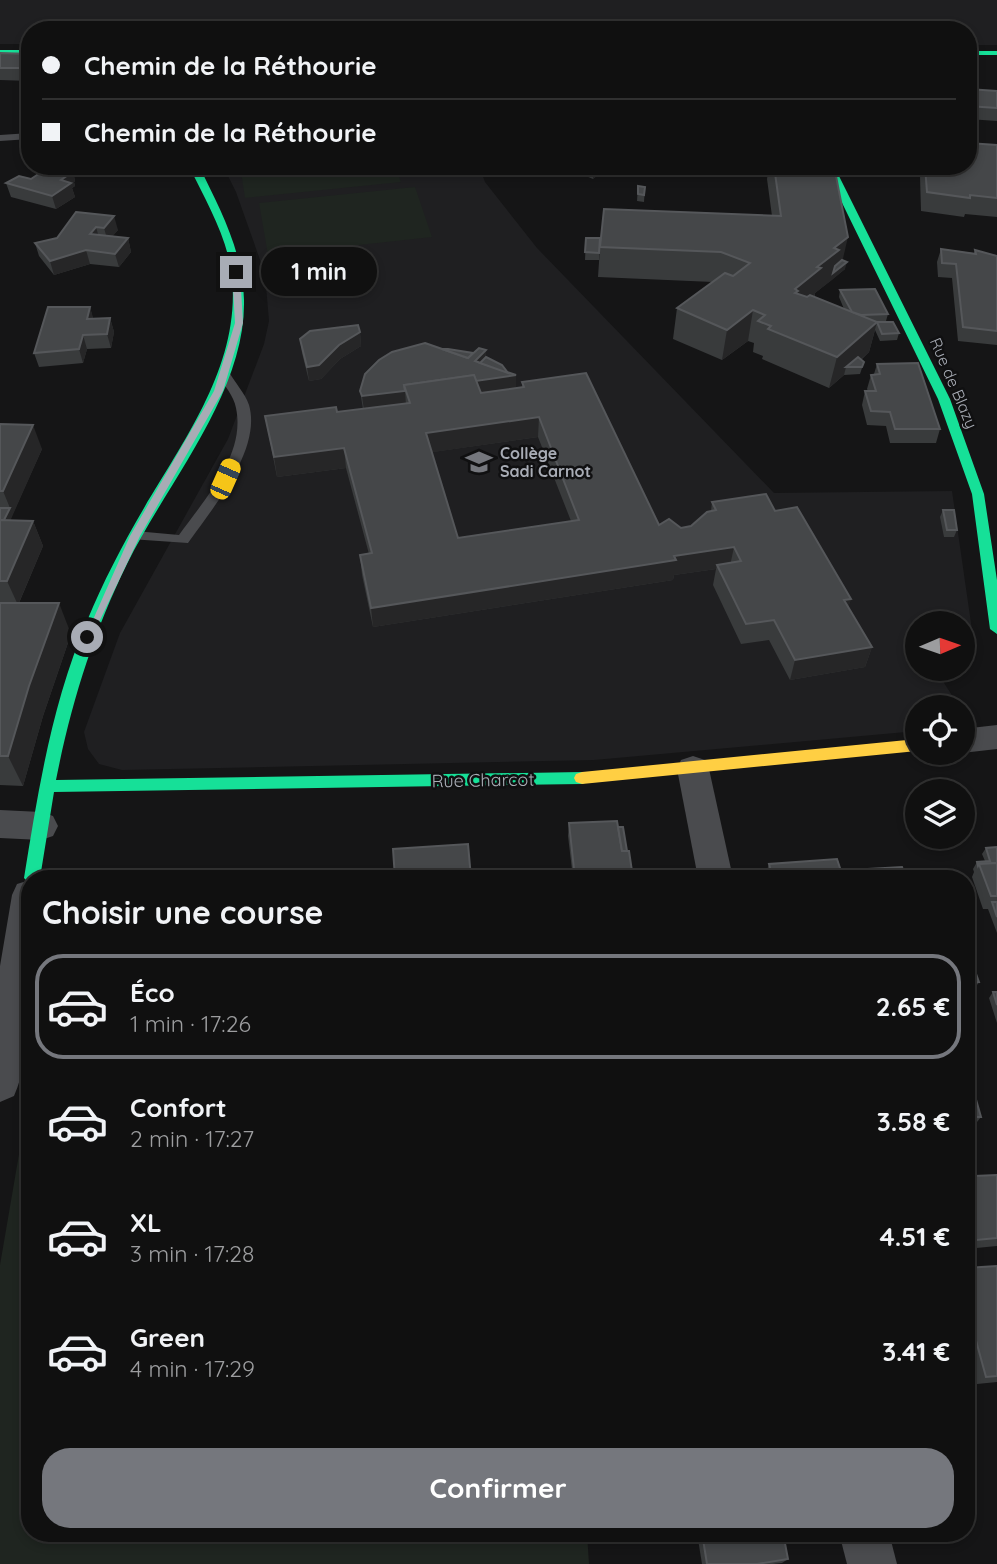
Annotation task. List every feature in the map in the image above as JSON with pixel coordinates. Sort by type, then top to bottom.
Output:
[{"type":"street","points":[[0,52],[21,52]]},
{"type":"street","points":[[977,53],[997,53]]},
{"type":"street","points":[[33,870],[56,735],[87,637],[135,536],[199,426],[224,375],[239,323],[238,284],[226,238],[198,175]]},
{"type":"street","name":"Rue de Blazy","points":[[833,175],[944,399],[978,494],[997,629]]},
{"type":"street","name":"Rue Charcot","points":[[48,786],[599,778],[905,746]]},
{"type":"street","points":[[693,769],[714,870]]},
{"type":"street","points":[[0,824],[41,826]]},
{"type":"street","points":[[0,1083],[21,951]]},
{"type":"street","points":[[866,1542],[872,1564]]},
{"type":"lane","points":[[0,138],[21,137]]},
{"type":"lane","points":[[135,536],[183,540],[225,479],[243,437],[243,408],[224,375]]},
{"type":"shaded area","points":[[0,0],[997,0],[997,45],[977,45],[977,21],[21,21],[21,44],[0,44]]},
{"type":"shaded area","name":"Collège Sadi Carnot","points":[[228,175],[482,175],[537,248],[774,493],[952,491],[969,611],[905,611],[905,681],[944,681],[952,695],[905,695],[905,732],[594,760],[122,770],[99,764],[88,749],[84,732],[120,633],[228,439],[264,344],[269,321],[265,274]]},
{"type":"shaded area","points":[[241,175],[398,175],[401,182],[245,198]]},
{"type":"shaded area","points":[[415,187],[432,237],[268,255],[259,203]]},
{"type":"shaded area","points":[[21,1142],[21,1542],[588,1542],[589,1564],[0,1564],[0,1265]]},
{"type":"building","points":[[0,53],[21,54],[21,68],[0,68]]},
{"type":"building","points":[[977,90],[997,91],[997,108],[977,107]]},
{"type":"building","points":[[977,144],[997,145],[997,198],[970,195],[970,198],[927,192],[926,175],[977,175]]},
{"type":"building","points":[[37,175],[68,175],[61,180],[71,183],[52,196],[6,183],[19,176],[31,179]]},
{"type":"building","points":[[775,175],[836,175],[848,237],[834,248],[839,250],[817,267],[821,268],[795,289],[798,291],[795,293],[807,297],[810,295],[877,322],[837,357],[768,329],[771,326],[758,321],[765,315],[753,310],[727,330],[677,308],[725,273],[733,276],[750,263],[721,252],[600,247],[604,209],[781,216]]},
{"type":"building","points":[[638,186],[645,187],[644,195],[638,194]]},
{"type":"building","points":[[76,212],[114,216],[104,228],[96,227],[90,234],[128,238],[115,254],[86,250],[50,261],[35,243],[57,238]]},
{"type":"building","points":[[586,238],[600,238],[599,253],[585,252]]},
{"type":"building","points":[[941,249],[976,254],[975,250],[997,256],[997,331],[963,327],[956,264],[942,263]]},
{"type":"building","points":[[842,260],[847,262],[833,273],[835,266]]},
{"type":"building","points":[[875,289],[888,314],[861,315],[852,312],[840,290]]},
{"type":"building","points":[[48,307],[90,307],[87,319],[110,318],[107,334],[83,335],[79,349],[34,353]]},
{"type":"building","points":[[877,322],[893,322],[899,333],[882,334]]},
{"type":"building","points":[[358,325],[360,332],[339,345],[319,365],[307,367],[300,339],[310,331]]},
{"type":"building","points":[[425,343],[468,358],[479,348],[486,350],[475,361],[516,375],[476,381],[474,375],[404,385],[405,391],[362,396],[360,391],[365,374],[379,360],[392,352]]},
{"type":"building","points":[[442,349],[448,349],[473,353],[468,358]]},
{"type":"building","points":[[486,357],[502,365],[508,373],[480,363]]},
{"type":"building","points":[[858,357],[864,362],[862,367],[846,367]]},
{"type":"building","points":[[918,363],[940,429],[895,429],[890,412],[871,411],[865,391],[876,391],[871,375],[880,374],[877,364]]},
{"type":"building","points":[[586,373],[659,525],[669,519],[681,528],[691,526],[707,512],[716,510],[712,502],[766,494],[775,511],[797,507],[851,599],[844,600],[872,647],[795,660],[774,620],[746,624],[717,565],[741,561],[734,547],[674,556],[676,560],[371,608],[360,555],[372,553],[344,448],[274,457],[265,416],[336,407],[337,412],[410,403],[404,385],[474,375],[481,393],[524,387],[522,382]],"holes":[[[539,417],[579,520],[458,538],[426,433]]]},
{"type":"building","points":[[0,424],[33,425],[3,491],[0,491]]},
{"type":"building","points":[[0,508],[10,508],[4,520],[0,520]]},
{"type":"building","points":[[943,510],[954,510],[957,530],[947,530]]},
{"type":"building","points":[[0,520],[33,521],[7,581],[0,581]]},
{"type":"building","points":[[0,603],[59,603],[29,686],[8,756],[0,756]]},
{"type":"building","points":[[617,821],[622,851],[629,851],[632,870],[574,870],[569,823]]},
{"type":"building","points":[[618,827],[623,827],[627,851],[622,851]]},
{"type":"building","points":[[468,844],[470,870],[394,870],[393,849]]},
{"type":"building","points":[[997,847],[997,863],[978,866],[977,862],[990,861],[986,848]]},
{"type":"building","points":[[837,859],[841,870],[771,870],[769,864]]},
{"type":"building","points":[[997,863],[997,896],[991,896],[979,864]]},
{"type":"building","points":[[902,867],[903,870],[850,870]]},
{"type":"building","points":[[992,902],[997,902],[997,917]]},
{"type":"building","points":[[975,1096],[981,1117],[975,1117]]},
{"type":"building","points":[[997,1175],[997,1238],[975,1240],[975,1176]]},
{"type":"building","points":[[997,1266],[997,1376],[986,1377],[975,1337],[975,1267]]},
{"type":"building","points":[[703,1542],[785,1542],[788,1559],[757,1564],[707,1564]]},
{"type":"traffic: fast","points":[[0,52],[21,52]]},
{"type":"traffic: fast","points":[[977,53],[997,53]]},
{"type":"traffic: fast","points":[[33,870],[55,748],[82,652],[100,606],[128,549],[215,394],[236,333],[239,302],[233,255],[198,175]]},
{"type":"traffic: fast","points":[[833,175],[944,399],[978,494],[997,629]]},
{"type":"traffic: fast","points":[[48,786],[582,778]]},
{"type":"traffic: slow","points":[[582,778],[905,746]]},
{"type":"place","name":"Collège Sadi Carnot","points":[[479,462]]},
{"type":"route","points":[[87,637],[135,536],[218,391],[230,361],[239,323],[236,272]]}]
